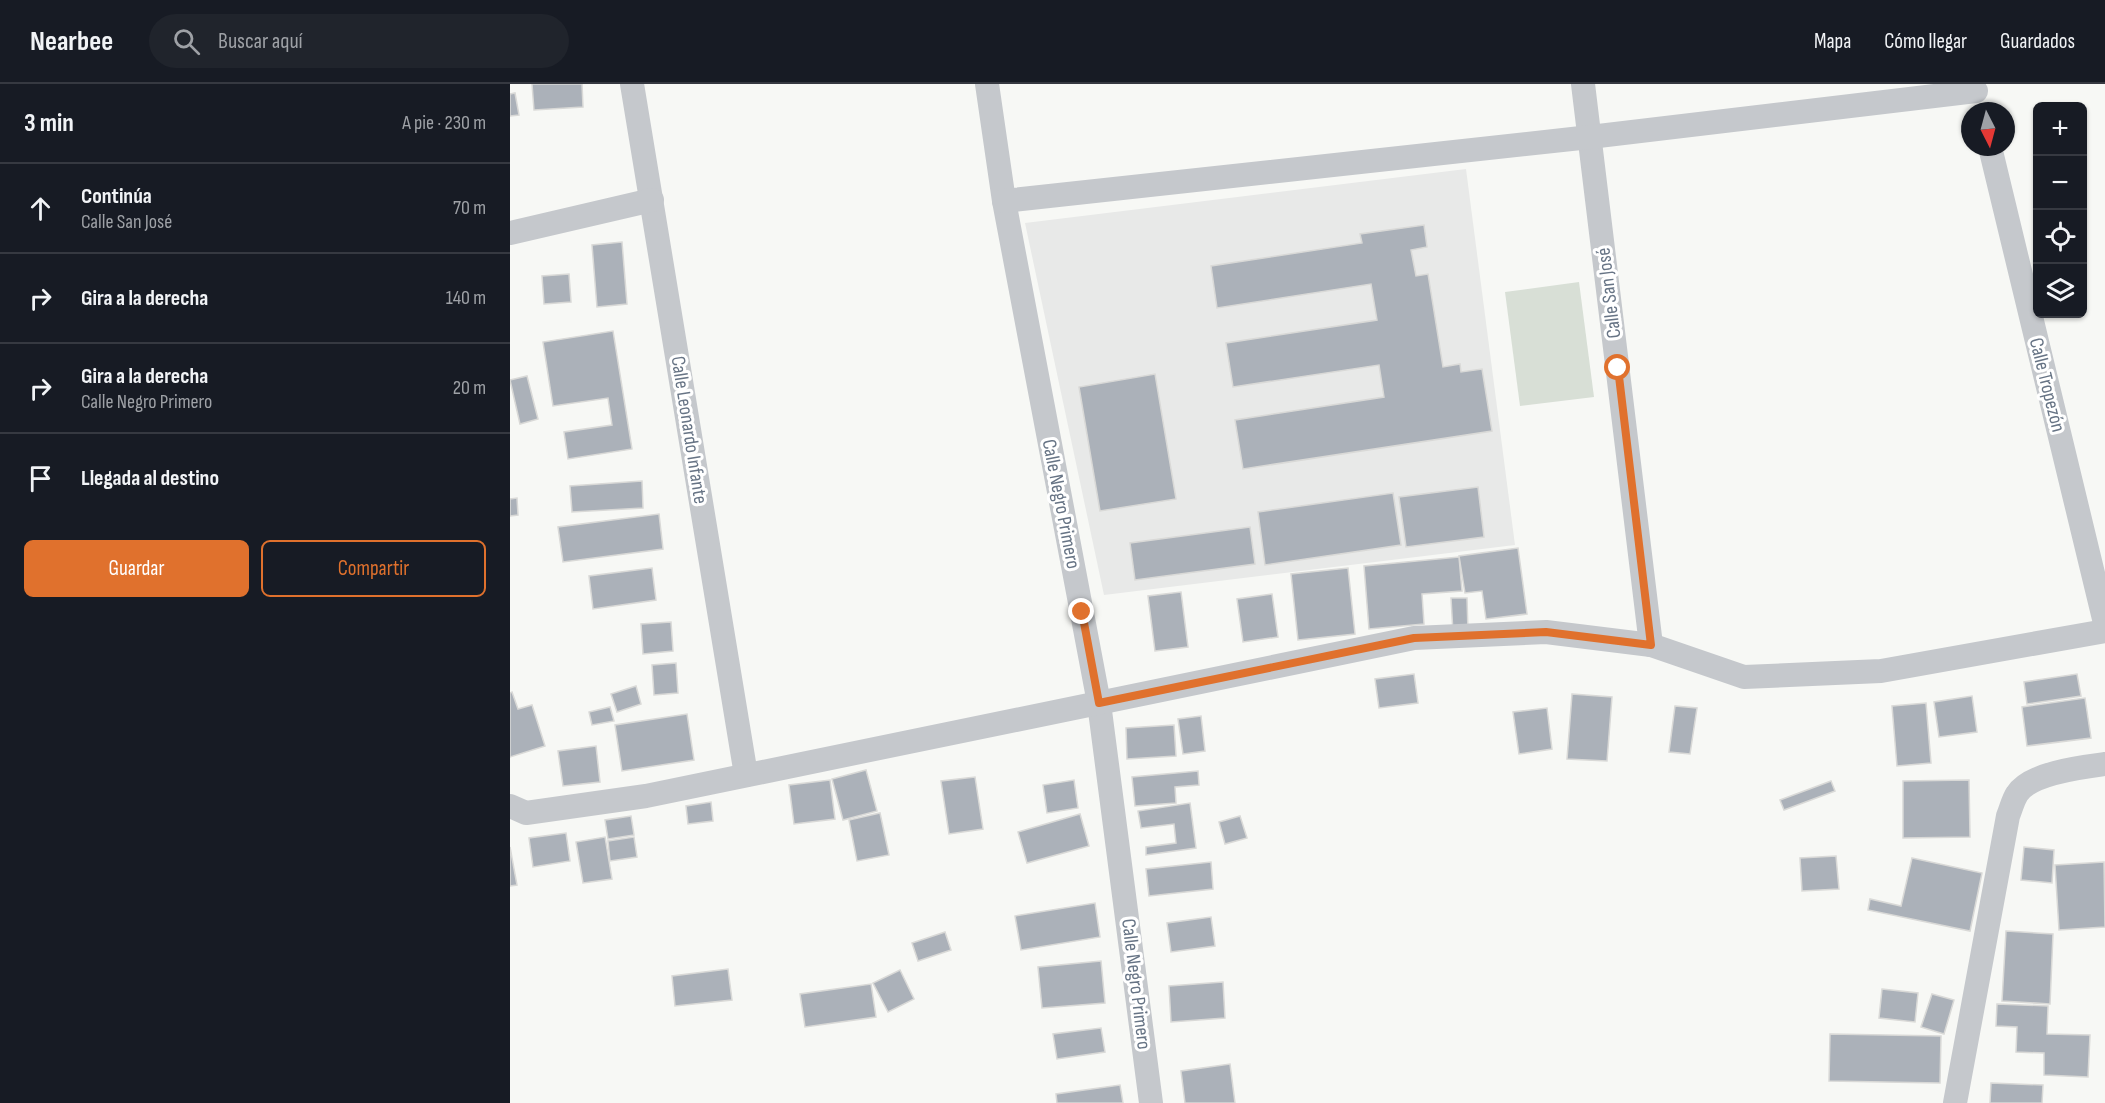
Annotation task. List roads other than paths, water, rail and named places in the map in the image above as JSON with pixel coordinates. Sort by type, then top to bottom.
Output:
[{"type":"street","name":"Calle Leonardo Infante","points":[[633,84],[746,775]]},
{"type":"street","name":"Calle Negro Primero","points":[[987,84],[1004,201],[1099,703],[1151,1103]]},
{"type":"street","name":"Calle San José","points":[[1583,84],[1651,645]]},
{"type":"street","points":[[1004,201],[1977,95]]},
{"type":"street","name":"Calle Tropezón","points":[[1992,156],[2105,623]]},
{"type":"street","points":[[510,233],[651,200]]},
{"type":"street","points":[[510,806],[526,813],[646,796],[1414,638],[1546,632],[1651,645],[1744,677],[1881,671],[2105,631]]},
{"type":"street","points":[[1955,1103],[2008,816],[2018,792],[2034,781],[2055,772],[2105,764]]}]
